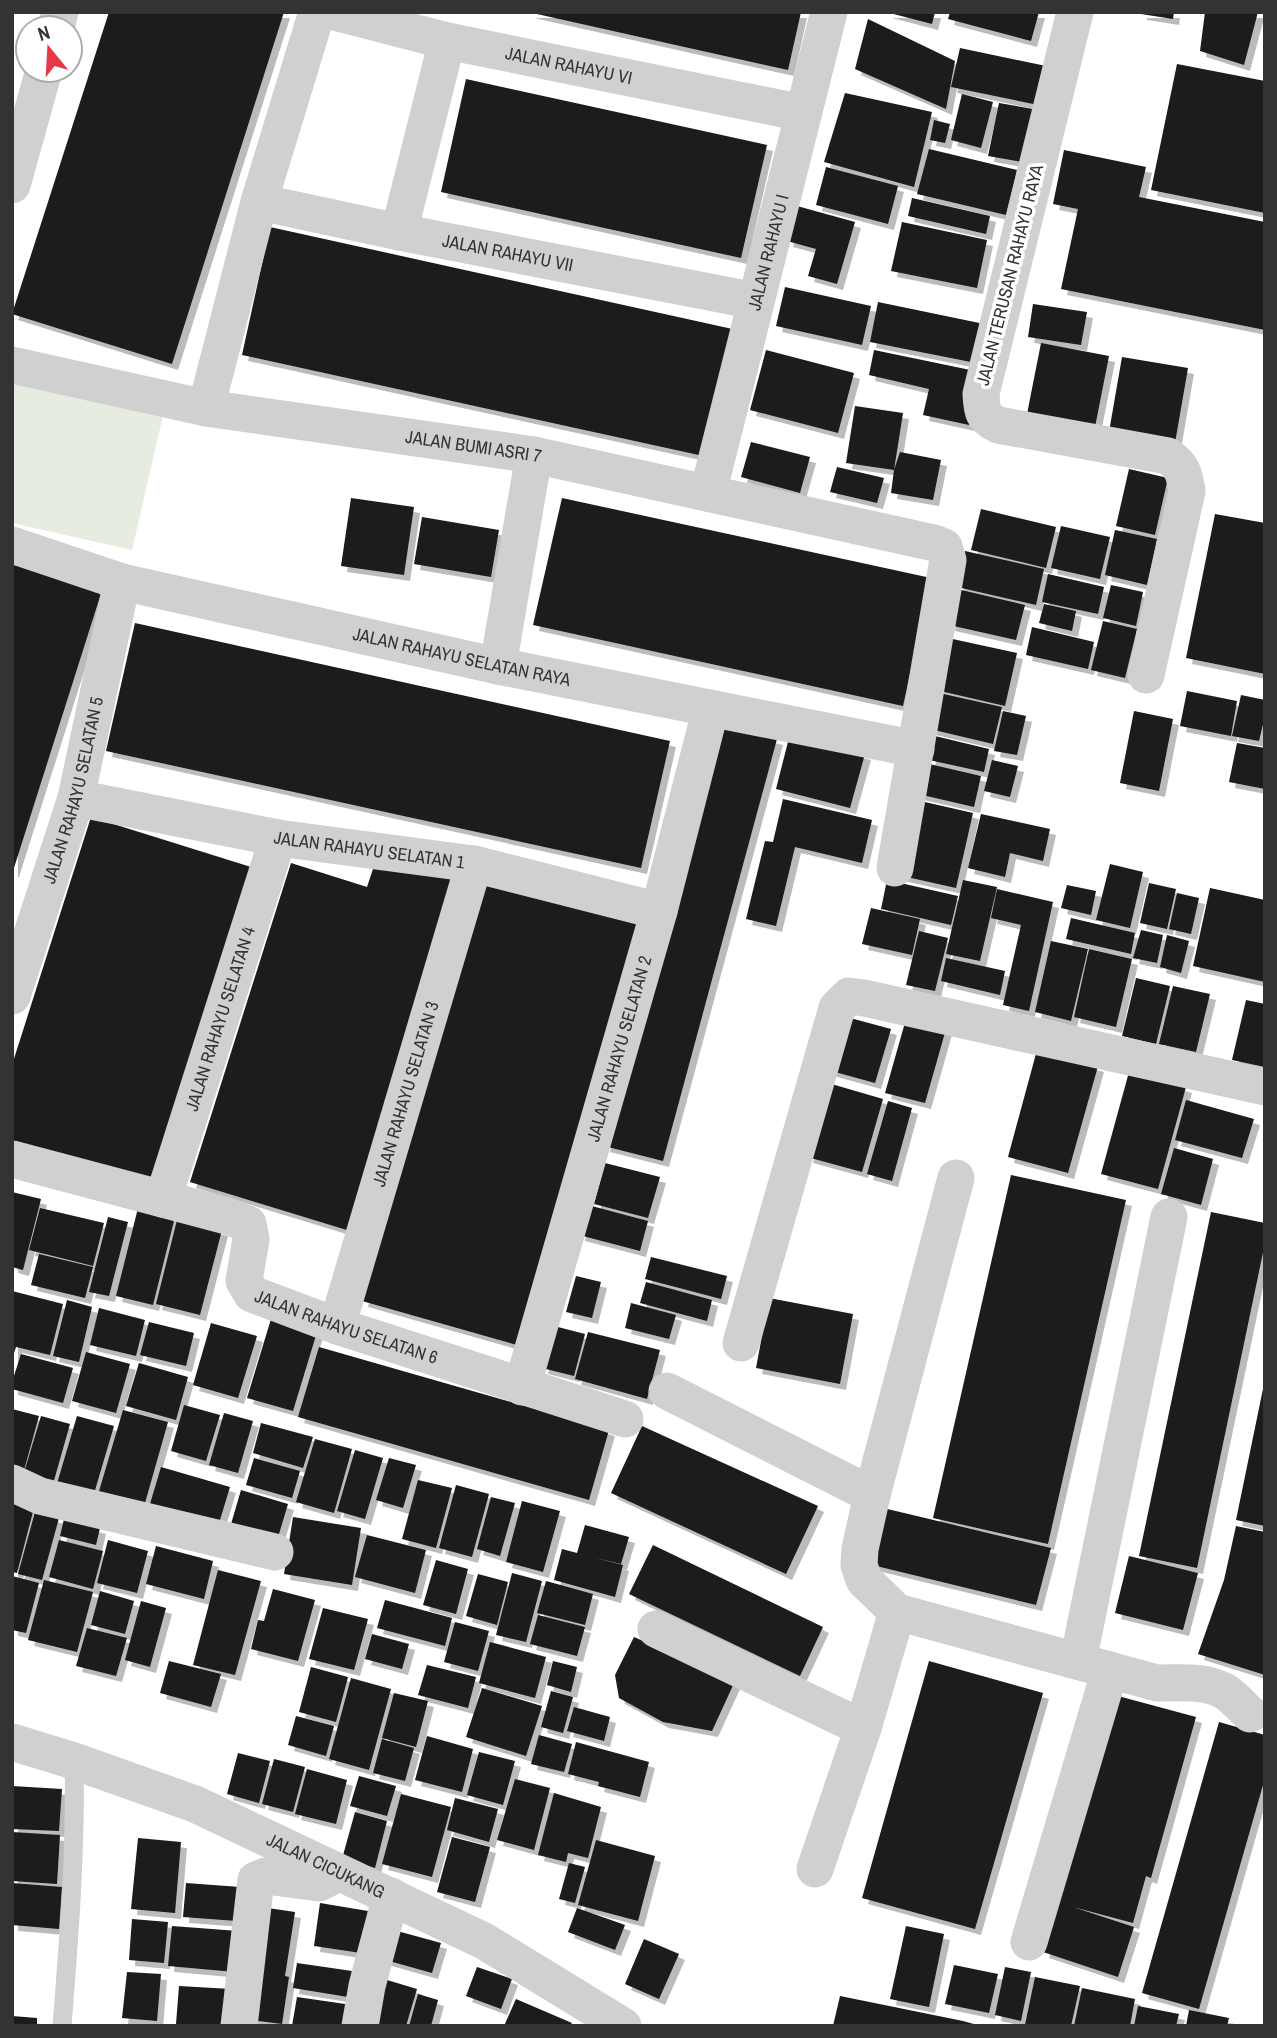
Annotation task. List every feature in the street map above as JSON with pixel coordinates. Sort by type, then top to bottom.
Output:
[{"type":"street","points":[[205,408],[259,202],[317,12]]},
{"type":"street","name":"JALAN RAHAYU VI","points":[[335,12],[447,41],[803,113]]},
{"type":"street","name":"JALAN RAHAYU I","points":[[708,493],[829,12]]},
{"type":"street","name":"JALAN TERUSAN RAHAYU RAYA","points":[[1075,12],[981,394],[982,410],[987,420],[999,425],[1168,456],[1184,473],[1187,491],[1146,675]]},
{"type":"street","points":[[399,232],[447,41]]},
{"type":"street","points":[[12,185],[40,84]]},
{"type":"street","name":"JALAN RAHAYU VII","points":[[259,202],[756,301]]},
{"type":"street","name":"JALAN BUMI ASRI 7","points":[[12,365],[205,408],[534,455],[934,542],[944,547],[948,560],[916,749]]},
{"type":"street","points":[[498,666],[534,455]]},
{"type":"street","name":"JALAN RAHAYU SELATAN RAYA","points":[[12,545],[122,582],[498,666],[916,749]]},
{"type":"street","name":"JALAN RAHAYU SELATAN 5","points":[[12,996],[76,798],[122,582]]},
{"type":"street","name":"JALAN RAHAYU SELATAN 2","points":[[522,1387],[659,911],[710,708]]},
{"type":"street","points":[[895,868],[916,749]]},
{"type":"street","name":"JALAN RAHAYU SELATAN 1","points":[[76,798],[278,838],[474,864],[659,911]]},
{"type":"street","name":"JALAN RAHAYU SELATAN 4","points":[[163,1199],[278,838]]},
{"type":"street","name":"JALAN RAHAYU SELATAN 3","points":[[337,1326],[474,864]]},
{"type":"street","points":[[741,1343],[837,1008],[849,996],[891,1003],[1265,1087]]},
{"type":"street","name":"JALAN RAHAYU SELATAN 6","points":[[12,1159],[227,1216],[248,1224],[251,1239],[244,1281],[252,1294],[337,1326],[625,1419]]},
{"type":"street","points":[[956,1178],[872,1495],[860,1549],[859,1565],[864,1580],[898,1612],[1157,1684],[1182,1703],[1214,1712],[1257,1716]]},
{"type":"street","points":[[1029,1942],[1094,1665],[1169,1217]]},
{"type":"street","points":[[667,1391],[872,1495]]},
{"type":"street","points":[[12,1483],[40,1496],[275,1552]]},
{"type":"street","points":[[815,1869],[863,1728],[898,1612]]},
{"type":"street","points":[[656,1629],[863,1728]]},
{"type":"street","name":"JALAN CICUKANG","points":[[12,1742],[195,1804],[340,1872],[484,1941],[607,2022]]},
{"type":"street","points":[[239,2026],[257,1880],[266,1876],[319,1883],[340,1872]]},
{"type":"street","points":[[360,2026],[367,1986],[391,1896]]},
{"type":"lane","points":[[62,2026],[71,1916],[74,1761]]},
{"type":"shaded area","points":[[12,378],[164,411],[132,550],[12,523]]},
{"type":"building","points":[[109,12],[284,12],[172,364],[12,314]]},
{"type":"building","points":[[528,12],[801,12],[788,70]]},
{"type":"building","points":[[886,12],[935,12],[932,24]]},
{"type":"building","points":[[950,12],[1039,12],[1031,41],[948,19]]},
{"type":"building","points":[[1141,12],[1174,12],[1173,19]]},
{"type":"building","points":[[1205,12],[1258,12],[1244,65],[1200,51]]},
{"type":"building","points":[[868,19],[955,61],[946,109],[855,69]]},
{"type":"building","points":[[960,48],[1046,66],[1038,105],[951,87]]},
{"type":"building","points":[[1177,64],[1265,81],[1265,213],[1151,190]]},
{"type":"building","points":[[466,79],[767,145],[741,258],[441,192]]},
{"type":"building","points":[[845,93],[932,112],[914,187],[824,162]]},
{"type":"building","points":[[962,94],[993,102],[981,148],[951,140]]},
{"type":"building","points":[[999,103],[1033,109],[1022,162],[988,156]]},
{"type":"building","points":[[934,120],[950,124],[945,143],[930,140]]},
{"type":"building","points":[[929,149],[1017,170],[1006,215],[917,194]]},
{"type":"building","points":[[1064,150],[1146,167],[1139,197],[1265,222],[1265,330],[1061,289],[1078,209],[1053,204]]},
{"type":"building","points":[[826,167],[898,186],[888,224],[816,205]]},
{"type":"building","points":[[912,198],[990,216],[986,234],[908,216]]},
{"type":"building","points":[[797,206],[855,222],[837,284],[808,276],[816,249],[787,241]]},
{"type":"building","points":[[902,222],[987,240],[977,288],[891,271]]},
{"type":"building","points":[[270,227],[737,330],[708,457],[242,355]]},
{"type":"building","points":[[785,287],[871,306],[862,345],[776,326]]},
{"type":"building","points":[[878,302],[989,325],[981,364],[870,342]]},
{"type":"building","points":[[1033,304],[1087,312],[1081,345],[1028,337]]},
{"type":"building","points":[[1041,343],[1109,356],[1095,427],[1027,414]]},
{"type":"building","points":[[766,350],[854,373],[838,433],[750,410]]},
{"type":"building","points":[[874,350],[980,372],[969,425],[923,415],[929,389],[869,375]]},
{"type":"building","points":[[1122,357],[1188,368],[1175,443],[1109,432]]},
{"type":"building","points":[[855,406],[903,413],[894,470],[846,463]]},
{"type":"building","points":[[751,442],[810,457],[800,493],[741,477]]},
{"type":"building","points":[[900,452],[941,460],[933,500],[891,493]]},
{"type":"building","points":[[837,467],[884,478],[877,503],[830,492]]},
{"type":"building","points":[[1129,469],[1168,478],[1155,535],[1116,526]]},
{"type":"building","points":[[351,498],[414,507],[404,575],[341,566]]},
{"type":"building","points":[[562,498],[931,578],[903,706],[533,625]]},
{"type":"building","points":[[981,509],[1056,527],[1046,568],[971,550]]},
{"type":"building","points":[[1215,514],[1265,523],[1265,674],[1186,658]]},
{"type":"building","points":[[422,517],[499,530],[491,577],[414,564]]},
{"type":"building","points":[[1061,526],[1110,537],[1100,579],[1051,568]]},
{"type":"building","points":[[1115,530],[1157,539],[1147,585],[1105,575]]},
{"type":"building","points":[[965,551],[1044,569],[1036,605],[957,587]]},
{"type":"building","points":[[12,555],[104,584],[13,871],[12,871]]},
{"type":"building","points":[[1048,574],[1104,587],[1098,614],[1042,602]]},
{"type":"building","points":[[1111,585],[1143,592],[1136,626],[1103,618]]},
{"type":"building","points":[[957,589],[1025,605],[1016,640],[949,625]]},
{"type":"building","points":[[1044,604],[1076,611],[1072,631],[1039,623]]},
{"type":"building","points":[[1103,621],[1137,629],[1125,678],[1091,670]]},
{"type":"building","points":[[135,623],[670,741],[641,868],[106,751]]},
{"type":"building","points":[[1032,627],[1094,642],[1088,669],[1026,655]]},
{"type":"building","points":[[948,638],[1017,653],[1005,706],[936,690]]},
{"type":"building","points":[[1187,691],[1237,701],[1231,736],[1180,726]]},
{"type":"building","points":[[939,693],[1002,707],[993,744],[930,729]]},
{"type":"building","points":[[1241,695],[1265,700],[1265,716],[1259,741],[1232,736]]},
{"type":"building","points":[[1003,711],[1026,716],[1017,755],[994,751]]},
{"type":"building","points":[[1134,711],[1173,719],[1159,791],[1120,783]]},
{"type":"building","points":[[718,724],[777,739],[663,1161],[604,1146]]},
{"type":"building","points":[[790,734],[865,754],[850,808],[776,789]]},
{"type":"building","points":[[935,736],[989,749],[984,772],[929,760]]},
{"type":"building","points":[[1237,743],[1265,748],[1265,789],[1229,782]]},
{"type":"building","points":[[992,760],[1018,766],[1010,797],[984,791]]},
{"type":"building","points":[[925,763],[981,776],[974,807],[918,794]]},
{"type":"building","points":[[783,799],[872,820],[862,863],[795,847],[776,926],[746,919],[765,841],[773,842]]},
{"type":"building","points":[[916,800],[973,813],[956,888],[898,875]]},
{"type":"building","points":[[981,814],[1050,829],[1043,861],[1010,853],[1005,877],[968,868]]},
{"type":"building","points":[[91,817],[251,867],[150,1185],[12,1142],[12,1065]]},
{"type":"building","points":[[291,863],[367,887],[375,863],[462,880],[350,1231],[190,1182]]},
{"type":"building","points":[[1110,864],[1143,872],[1130,928],[1096,920]]},
{"type":"building","points":[[483,876],[645,918],[524,1347],[362,1301]]},
{"type":"building","points":[[887,880],[958,896],[951,925],[881,909]]},
{"type":"building","points":[[963,880],[997,887],[980,961],[946,954]]},
{"type":"building","points":[[1149,883],[1176,889],[1167,929],[1140,923]]},
{"type":"building","points":[[1067,885],[1096,891],[1091,915],[1061,908]]},
{"type":"building","points":[[1210,888],[1265,900],[1265,982],[1193,966]]},
{"type":"building","points":[[997,889],[1053,902],[1029,1011],[1003,1005],[1021,925],[991,918]]},
{"type":"building","points":[[1177,893],[1199,898],[1191,934],[1169,929]]},
{"type":"building","points":[[871,908],[920,919],[912,955],[862,944]]},
{"type":"building","points":[[1071,918],[1135,933],[1131,954],[1066,939]]},
{"type":"building","points":[[1141,930],[1163,935],[1157,963],[1133,958]]},
{"type":"building","points":[[919,931],[948,938],[935,991],[906,985]]},
{"type":"building","points":[[1167,935],[1189,941],[1181,973],[1160,967]]},
{"type":"building","points":[[1051,941],[1088,949],[1071,1021],[1035,1012]]},
{"type":"building","points":[[1089,949],[1132,959],[1116,1027],[1074,1017]]},
{"type":"building","points":[[946,958],[1005,971],[1000,995],[941,981]]},
{"type":"building","points":[[1136,978],[1170,986],[1156,1044],[1122,1036]]},
{"type":"building","points":[[1173,986],[1210,994],[1196,1052],[1159,1044]]},
{"type":"building","points":[[1246,1000],[1265,1004],[1265,1067],[1232,1060]]},
{"type":"building","points":[[839,1015],[891,1029],[875,1083],[824,1069]]},
{"type":"building","points":[[906,1019],[946,1029],[925,1103],[885,1093]]},
{"type":"building","points":[[1037,1050],[1098,1066],[1068,1173],[1008,1157]]},
{"type":"building","points":[[1129,1072],[1186,1087],[1158,1189],[1101,1174]]},
{"type":"building","points":[[828,1083],[883,1099],[862,1172],[807,1157]]},
{"type":"building","points":[[1186,1100],[1254,1119],[1242,1158],[1175,1140]]},
{"type":"building","points":[[888,1101],[912,1108],[892,1181],[867,1174]]},
{"type":"building","points":[[1174,1148],[1213,1159],[1201,1205],[1161,1194]]},
{"type":"building","points":[[605,1163],[660,1177],[648,1218],[594,1204]]},
{"type":"building","points":[[1011,1175],[1126,1200],[1048,1544],[933,1518]]},
{"type":"building","points":[[12,1192],[41,1199],[23,1270],[12,1267]]},
{"type":"building","points":[[588,1205],[648,1221],[640,1251],[579,1235]]},
{"type":"building","points":[[40,1208],[104,1223],[93,1266],[29,1250]]},
{"type":"building","points":[[138,1208],[175,1217],[153,1305],[116,1296]]},
{"type":"building","points":[[1211,1212],[1265,1223],[1265,1243],[1197,1568],[1139,1556]]},
{"type":"building","points":[[108,1217],[128,1222],[109,1296],[89,1292]]},
{"type":"building","points":[[177,1220],[222,1230],[200,1315],[156,1304]]},
{"type":"building","points":[[39,1254],[93,1267],[85,1298],[31,1285]]},
{"type":"building","points":[[651,1257],[727,1276],[721,1299],[645,1279]]},
{"type":"building","points":[[576,1276],[601,1282],[592,1318],[566,1312]]},
{"type":"building","points":[[646,1282],[712,1300],[707,1321],[640,1303]]},
{"type":"building","points":[[12,1291],[63,1304],[50,1355],[16,1347],[12,1359]]},
{"type":"building","points":[[769,1298],[853,1314],[840,1384],[756,1368]]},
{"type":"building","points":[[67,1300],[92,1307],[79,1362],[53,1356]]},
{"type":"building","points":[[631,1303],[676,1315],[669,1339],[625,1328]]},
{"type":"building","points":[[99,1308],[145,1320],[136,1356],[90,1345]]},
{"type":"building","points":[[271,1319],[317,1332],[293,1411],[247,1398]]},
{"type":"building","points":[[149,1322],[194,1333],[186,1366],[140,1355]]},
{"type":"building","points":[[211,1323],[257,1336],[238,1398],[193,1385]]},
{"type":"building","points":[[554,1326],[585,1334],[574,1376],[542,1368]]},
{"type":"building","points":[[588,1332],[660,1350],[647,1399],[575,1379]]},
{"type":"building","points":[[319,1347],[609,1430],[589,1500],[298,1417]]},
{"type":"building","points":[[86,1352],[130,1364],[116,1413],[72,1401]]},
{"type":"building","points":[[21,1354],[73,1368],[63,1403],[12,1389]]},
{"type":"building","points":[[139,1363],[188,1377],[176,1420],[126,1406]]},
{"type":"building","points":[[1265,1384],[1265,1526],[1236,1520]]},
{"type":"building","points":[[184,1405],[220,1415],[206,1461],[171,1451]]},
{"type":"building","points":[[12,1409],[39,1416],[23,1474],[12,1471]]},
{"type":"building","points":[[123,1410],[168,1422],[143,1510],[97,1498]]},
{"type":"building","points":[[224,1413],[253,1421],[238,1473],[209,1465]]},
{"type":"building","points":[[41,1416],[70,1424],[53,1484],[23,1476]]},
{"type":"building","points":[[77,1416],[114,1426],[93,1497],[56,1487]]},
{"type":"building","points":[[261,1423],[313,1437],[303,1468],[253,1453]]},
{"type":"building","points":[[642,1426],[818,1506],[786,1574],[611,1493]]},
{"type":"building","points":[[315,1439],[352,1449],[334,1513],[296,1502]]},
{"type":"building","points":[[355,1450],[383,1458],[365,1519],[337,1511]]},
{"type":"building","points":[[254,1458],[300,1471],[292,1498],[246,1485]]},
{"type":"building","points":[[389,1458],[416,1465],[403,1508],[376,1500]]},
{"type":"building","points":[[161,1467],[230,1487],[216,1533],[147,1514]]},
{"type":"building","points":[[418,1480],[452,1488],[436,1548],[402,1539]]},
{"type":"building","points":[[456,1485],[489,1494],[472,1557],[439,1548]]},
{"type":"building","points":[[241,1490],[288,1504],[276,1544],[229,1531]]},
{"type":"building","points":[[491,1497],[515,1503],[500,1556],[477,1549]]},
{"type":"building","points":[[522,1501],[560,1511],[543,1572],[506,1562]]},
{"type":"building","points":[[12,1502],[34,1508],[17,1573],[12,1572]]},
{"type":"building","points":[[879,1507],[1051,1548],[1036,1605],[864,1563]]},
{"type":"building","points":[[35,1512],[59,1518],[42,1580],[18,1574]]},
{"type":"building","points":[[293,1517],[361,1528],[352,1585],[284,1574]]},
{"type":"building","points":[[64,1519],[100,1528],[96,1545],[60,1536]]},
{"type":"building","points":[[585,1525],[629,1537],[621,1564],[592,1557],[623,1565],[615,1597],[554,1580],[562,1549],[577,1553]]},
{"type":"building","points":[[1236,1526],[1265,1532],[1265,1675],[1198,1654],[1224,1580]]},
{"type":"building","points":[[367,1535],[426,1550],[415,1593],[355,1577]]},
{"type":"building","points":[[59,1540],[103,1551],[93,1589],[49,1577]]},
{"type":"building","points":[[108,1540],[148,1551],[137,1593],[97,1583]]},
{"type":"building","points":[[653,1545],[823,1627],[800,1676],[629,1594]]},
{"type":"building","points":[[156,1546],[213,1561],[204,1599],[146,1584]]},
{"type":"building","points":[[1129,1556],[1198,1573],[1183,1630],[1115,1613]]},
{"type":"building","points":[[436,1560],[468,1569],[456,1614],[423,1605]]},
{"type":"building","points":[[218,1570],[261,1581],[235,1675],[193,1665]]},
{"type":"building","points":[[512,1573],[542,1581],[526,1642],[496,1635]]},
{"type":"building","points":[[478,1574],[508,1582],[497,1625],[466,1616]]},
{"type":"building","points":[[12,1576],[39,1583],[26,1633],[12,1630]]},
{"type":"building","points":[[44,1580],[93,1592],[77,1652],[28,1640]]},
{"type":"building","points":[[546,1581],[593,1594],[585,1625],[537,1613]]},
{"type":"building","points":[[273,1589],[315,1600],[298,1661],[251,1649],[258,1620],[264,1621]]},
{"type":"building","points":[[100,1591],[134,1601],[125,1634],[91,1625]]},
{"type":"building","points":[[385,1600],[452,1618],[445,1646],[377,1628]]},
{"type":"building","points":[[141,1601],[166,1608],[150,1667],[125,1660]]},
{"type":"building","points":[[323,1608],[368,1619],[354,1670],[309,1659]]},
{"type":"building","points":[[538,1615],[585,1627],[577,1656],[530,1644]]},
{"type":"building","points":[[455,1622],[489,1631],[478,1671],[444,1662]]},
{"type":"building","points":[[87,1628],[127,1638],[116,1676],[76,1666]]},
{"type":"building","points":[[372,1634],[409,1644],[402,1669],[365,1659]]},
{"type":"building","points":[[634,1637],[735,1681],[712,1731],[663,1722],[619,1698],[615,1675]]},
{"type":"building","points":[[490,1642],[546,1657],[535,1698],[479,1683]]},
{"type":"building","points":[[169,1661],[221,1674],[211,1707],[160,1693]]},
{"type":"building","points":[[553,1661],[577,1667],[571,1692],[547,1685]]},
{"type":"building","points":[[929,1661],[1043,1693],[975,1929],[862,1898]]},
{"type":"building","points":[[427,1665],[476,1677],[468,1708],[418,1695]]},
{"type":"building","points":[[311,1667],[348,1677],[336,1722],[299,1712]]},
{"type":"building","points":[[351,1678],[391,1689],[369,1770],[329,1759]]},
{"type":"building","points":[[482,1688],[542,1706],[526,1756],[466,1737]]},
{"type":"building","points":[[551,1691],[573,1697],[563,1733],[541,1727]]},
{"type":"building","points":[[394,1693],[428,1701],[416,1747],[382,1738]]},
{"type":"building","points":[[1118,1696],[1196,1717],[1151,1878],[1146,1876],[1133,1923],[1073,1907],[1134,1927],[1118,1977],[1043,1952]]},
{"type":"building","points":[[574,1707],[610,1717],[604,1741],[567,1731]]},
{"type":"building","points":[[296,1716],[334,1726],[326,1756],[288,1745]]},
{"type":"building","points":[[1219,1722],[1265,1735],[1265,1778],[1199,2009],[1142,1993]]},
{"type":"building","points":[[539,1735],[572,1744],[564,1772],[531,1764]]},
{"type":"building","points":[[427,1736],[473,1749],[462,1792],[415,1780]]},
{"type":"building","points":[[382,1739],[414,1748],[405,1781],[373,1773]]},
{"type":"building","points":[[576,1742],[649,1762],[640,1797],[598,1786],[599,1782],[568,1774]]},
{"type":"building","points":[[479,1752],[515,1761],[503,1805],[467,1795]]},
{"type":"building","points":[[238,1753],[270,1761],[259,1803],[227,1794]]},
{"type":"building","points":[[274,1759],[305,1767],[293,1812],[262,1804]]},
{"type":"building","points":[[307,1769],[347,1780],[336,1824],[295,1814]]},
{"type":"building","points":[[359,1776],[396,1786],[387,1816],[350,1806]]},
{"type":"building","points":[[515,1779],[550,1788],[534,1850],[497,1840]]},
{"type":"building","points":[[12,1786],[62,1789],[59,1831],[12,1829]]},
{"type":"building","points":[[554,1793],[601,1807],[588,1858],[568,1853],[566,1862],[538,1855]]},
{"type":"building","points":[[401,1794],[451,1807],[432,1877],[382,1864]]},
{"type":"building","points":[[455,1798],[498,1809],[489,1842],[447,1830]]},
{"type":"building","points":[[355,1812],[387,1821],[375,1868],[342,1859]]},
{"type":"building","points":[[12,1832],[60,1835],[57,1884],[12,1881]]},
{"type":"building","points":[[452,1837],[490,1847],[475,1902],[437,1892]]},
{"type":"building","points":[[138,1838],[181,1842],[175,1913],[131,1909]]},
{"type":"building","points":[[596,1840],[655,1856],[638,1921],[578,1905]]},
{"type":"building","points":[[569,1863],[585,1867],[575,1903],[559,1899]]},
{"type":"building","points":[[12,1883],[62,1887],[59,1929],[12,1925]]},
{"type":"building","points":[[186,1883],[240,1887],[237,1921],[183,1917]]},
{"type":"building","points":[[320,1903],[368,1911],[361,1953],[314,1946]]},
{"type":"building","points":[[261,1907],[295,1912],[285,1976],[289,1977],[282,2024],[244,2019]]},
{"type":"building","points":[[577,1908],[625,1925],[615,1950],[568,1932]]},
{"type":"building","points":[[132,1919],[168,1922],[164,1963],[129,1960]]},
{"type":"building","points":[[172,1926],[238,1931],[235,1972],[168,1966]]},
{"type":"building","points":[[906,1926],[944,1934],[929,2007],[890,1999]]},
{"type":"building","points":[[390,1929],[441,1943],[432,1973],[382,1959]]},
{"type":"building","points":[[644,1939],[679,1954],[659,1999],[625,1984]]},
{"type":"building","points":[[297,1963],[352,1971],[348,1997],[293,1988]]},
{"type":"building","points":[[954,1965],[998,1974],[989,2013],[945,2004]]},
{"type":"building","points":[[477,1967],[512,1979],[501,2009],[466,1996]]},
{"type":"building","points":[[1005,1967],[1031,1972],[1021,2021],[995,2015]]},
{"type":"building","points":[[127,1972],[161,1974],[157,2021],[122,2018]]},
{"type":"building","points":[[1035,1977],[1080,1986],[1071,2026],[1025,2025]]},
{"type":"building","points":[[387,1980],[417,1989],[406,2026],[374,2026]]},
{"type":"building","points":[[179,1986],[231,1989],[227,2026],[176,2024]]},
{"type":"building","points":[[1082,1988],[1135,1999],[1130,2026],[1074,2026]]},
{"type":"building","points":[[418,1994],[438,2000],[431,2026],[409,2026]]},
{"type":"building","points":[[840,1996],[963,2021],[981,2026],[833,2026]]},
{"type":"building","points":[[297,1997],[352,2005],[349,2026],[292,2026]]},
{"type":"building","points":[[516,1999],[572,2023],[570,2026],[504,2026]]},
{"type":"building","points":[[1138,2006],[1179,2014],[1176,2026],[1134,2026]]},
{"type":"building","points":[[1189,2010],[1229,2018],[1227,2026],[1186,2026]]},
{"type":"building","points":[[12,2016],[37,2018],[37,2026],[12,2026]]}]
